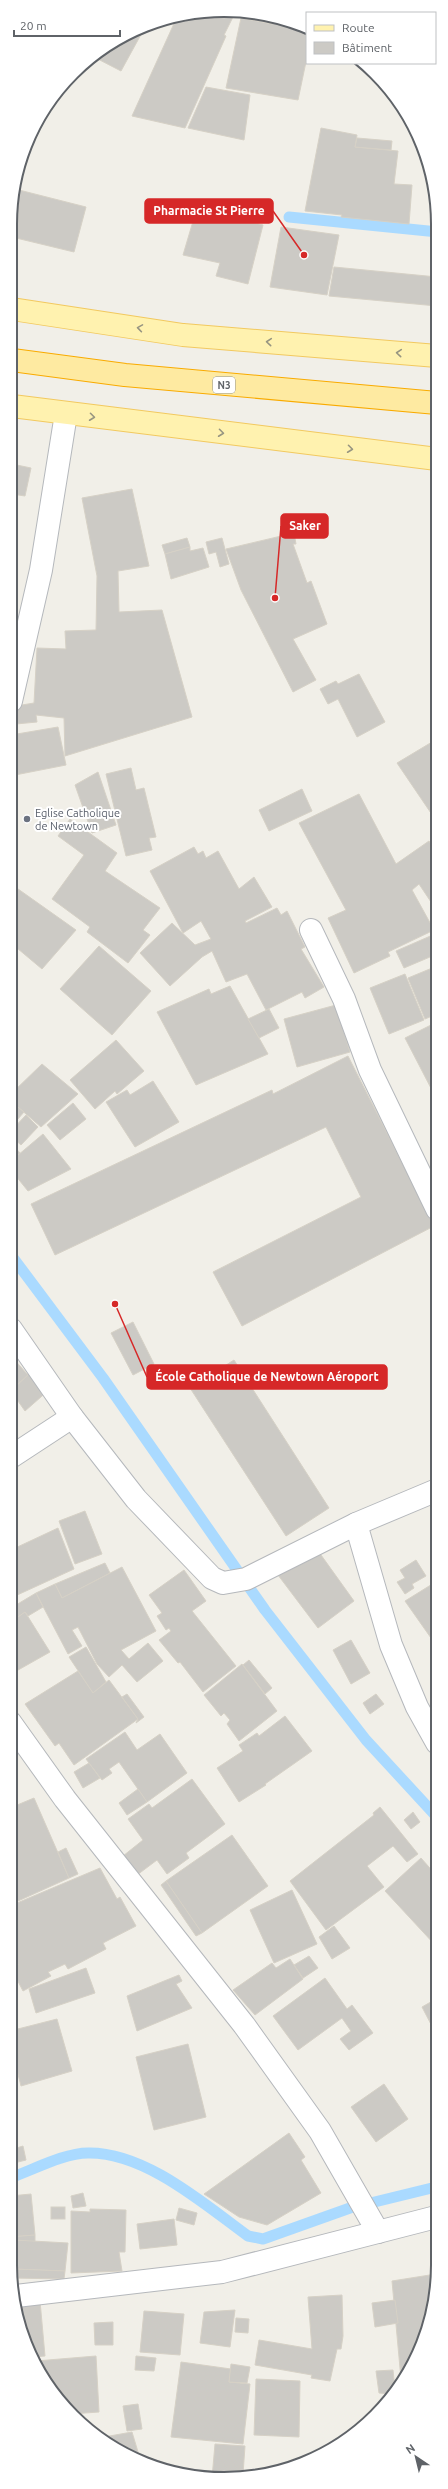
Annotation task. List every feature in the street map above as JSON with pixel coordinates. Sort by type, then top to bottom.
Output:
[{"type":"highway","name":"N3","points":[[17,361],[141,377],[431,402]]},
{"type":"main road","points":[[17,310],[183,335],[431,356]]},
{"type":"main road","points":[[17,407],[431,458]]},
{"type":"street","points":[[17,675],[41,570],[66,414]]},
{"type":"street","points":[[311,930],[344,999],[370,1070],[431,1197]]},
{"type":"street","points":[[17,1338],[72,1417],[136,1499],[212,1578],[223,1583],[246,1579],[281,1564],[356,1524],[431,1493]]},
{"type":"street","points":[[17,1453],[72,1417]]},
{"type":"street","points":[[356,1524],[391,1645],[417,1707],[431,1734]]},
{"type":"street","points":[[17,1732],[65,1799],[244,2025],[320,2131],[378,2232]]},
{"type":"street","points":[[20,2296],[222,2272],[431,2218]]},
{"type":"building","points":[[210,17],[233,17],[185,128],[132,116],[174,23]]},
{"type":"building","points":[[241,18],[272,24],[265,21],[291,28],[306,34],[306,62],[298,100],[226,88]]},
{"type":"building","points":[[141,35],[121,71],[99,59],[132,38]]},
{"type":"building","points":[[206,87],[250,95],[244,140],[188,128]]},
{"type":"building","points":[[321,128],[357,135],[355,147],[398,151],[394,184],[412,185],[409,224],[341,217],[342,215],[305,211]]},
{"type":"building","points":[[357,138],[392,141],[391,150],[355,147]]},
{"type":"building","points":[[20,190],[86,207],[74,252],[17,238],[17,210]]},
{"type":"building","points":[[199,201],[235,209],[233,217],[263,225],[248,284],[216,276],[220,263],[183,255]]},
{"type":"building","points":[[281,227],[339,235],[327,295],[270,287]]},
{"type":"building","points":[[334,267],[431,276],[431,305],[329,296]]},
{"type":"building","points":[[17,465],[31,468],[25,496],[17,495]]},
{"type":"building","points":[[132,489],[149,566],[118,571],[119,612],[162,610],[192,717],[65,756],[64,718],[36,715],[37,722],[17,724],[17,706],[34,703],[37,648],[66,649],[65,631],[96,630],[97,576],[82,498]]},
{"type":"building","points":[[294,533],[296,544],[293,544],[307,583],[311,581],[327,624],[293,639],[316,680],[293,692],[241,590],[226,549]]},
{"type":"building","points":[[187,538],[190,547],[165,554],[162,545]]},
{"type":"building","points":[[222,538],[229,564],[220,567],[216,552],[209,554],[206,542]]},
{"type":"building","points":[[190,547],[190,551],[203,548],[209,567],[171,579],[165,554]]},
{"type":"building","points":[[359,674],[385,722],[357,737],[338,699],[328,704],[320,689],[336,681],[338,684]]},
{"type":"building","points":[[58,727],[66,765],[17,775],[17,734]]},
{"type":"building","points":[[431,743],[431,813],[397,763]]},
{"type":"building","points":[[131,768],[136,790],[144,788],[156,837],[149,838],[152,850],[126,856],[106,774]]},
{"type":"building","points":[[98,772],[116,825],[92,833],[75,785]]},
{"type":"building","points":[[302,789],[312,811],[269,831],[259,810]]},
{"type":"building","points":[[359,794],[396,864],[429,841],[431,844],[431,902],[419,884],[412,890],[431,925],[431,931],[388,952],[390,956],[354,973],[328,918],[346,910],[299,823]]},
{"type":"building","points":[[70,819],[117,853],[105,871],[160,908],[143,930],[150,935],[128,963],[87,932],[90,927],[52,899],[84,855],[58,836]]},
{"type":"building","points":[[194,847],[198,854],[203,851],[206,858],[218,851],[239,889],[254,877],[272,907],[245,921],[246,923],[277,908],[281,915],[287,911],[305,947],[301,949],[324,987],[305,998],[302,992],[266,1010],[247,974],[226,982],[212,951],[202,957],[170,986],[140,953],[172,923],[195,945],[211,939],[201,921],[183,933],[150,871]]},
{"type":"building","points":[[17,888],[76,930],[42,969],[17,948]]},
{"type":"building","points":[[431,936],[431,957],[404,968],[396,951]]},
{"type":"building","points":[[99,946],[151,991],[112,1035],[60,989]]},
{"type":"building","points":[[431,968],[431,1016],[425,1019],[408,978]]},
{"type":"building","points":[[405,974],[424,1020],[389,1034],[370,988]]},
{"type":"building","points":[[230,986],[268,1054],[196,1085],[157,1012],[209,989],[211,994]]},
{"type":"building","points":[[336,1005],[350,1052],[297,1067],[284,1019]]},
{"type":"building","points":[[269,1009],[279,1028],[259,1038],[248,1019]]},
{"type":"building","points":[[431,1025],[431,1088],[405,1038]]},
{"type":"building","points":[[116,1040],[144,1071],[117,1094],[115,1091],[95,1109],[70,1080]]},
{"type":"building","points":[[348,1056],[431,1220],[431,1228],[242,1326],[213,1272],[361,1197],[326,1127],[55,1255],[31,1204],[272,1090],[273,1094]]},
{"type":"building","points":[[42,1064],[78,1094],[41,1127],[17,1106],[17,1088]]},
{"type":"building","points":[[153,1081],[179,1122],[135,1147],[106,1102],[127,1090],[130,1095]]},
{"type":"building","points":[[73,1103],[86,1119],[60,1140],[47,1125]]},
{"type":"building","points":[[17,1106],[24,1112],[17,1120]]},
{"type":"building","points":[[26,1115],[38,1127],[21,1145],[17,1141],[17,1125]]},
{"type":"building","points":[[43,1134],[71,1169],[28,1191],[17,1177],[17,1156]]},
{"type":"building","points":[[133,1322],[154,1364],[133,1375],[111,1333]]},
{"type":"building","points":[[234,1360],[329,1508],[286,1536],[190,1388]]},
{"type":"building","points":[[17,1363],[28,1375],[17,1385]]},
{"type":"building","points":[[33,1370],[50,1389],[25,1411],[17,1400],[17,1385]]},
{"type":"building","points":[[85,1511],[102,1554],[75,1564],[59,1521]]},
{"type":"building","points":[[58,1528],[74,1569],[17,1595],[17,1547]]},
{"type":"building","points":[[316,1548],[354,1601],[318,1628],[278,1575]]},
{"type":"building","points":[[416,1560],[426,1576],[412,1584],[414,1588],[405,1594],[397,1582],[405,1578],[400,1570]]},
{"type":"building","points":[[105,1563],[110,1573],[62,1598],[55,1584]]},
{"type":"building","points":[[122,1567],[156,1631],[121,1650],[129,1659],[148,1643],[163,1661],[137,1682],[122,1665],[109,1677],[97,1664],[78,1627],[72,1630],[82,1646],[68,1654],[36,1593],[55,1584],[62,1598]]},
{"type":"building","points":[[184,1570],[206,1601],[192,1611],[236,1666],[203,1692],[180,1662],[178,1663],[159,1640],[171,1631],[169,1628],[166,1630],[157,1616],[162,1613],[149,1595]]},
{"type":"building","points":[[431,1585],[431,1638],[405,1601]]},
{"type":"building","points":[[36,1593],[43,1607],[28,1616],[25,1612],[17,1618],[17,1604]]},
{"type":"building","points":[[25,1612],[50,1652],[17,1671],[17,1618]]},
{"type":"building","points":[[351,1640],[370,1673],[351,1684],[333,1650]]},
{"type":"building","points":[[86,1647],[106,1682],[93,1693],[69,1657]]},
{"type":"building","points":[[249,1660],[272,1688],[265,1694],[243,1665]]},
{"type":"building","points":[[242,1664],[277,1711],[239,1741],[227,1724],[230,1720],[224,1713],[221,1716],[204,1695]]},
{"type":"building","points":[[78,1671],[93,1693],[109,1680],[138,1719],[74,1765],[59,1743],[55,1746],[25,1704]]},
{"type":"building","points":[[127,1694],[144,1717],[136,1723],[138,1719],[122,1697]]},
{"type":"building","points":[[376,1694],[384,1704],[370,1714],[363,1703]]},
{"type":"building","points":[[285,1716],[312,1751],[265,1784],[266,1785],[239,1802],[217,1768],[243,1751],[239,1745],[257,1733],[259,1736]]},
{"type":"building","points":[[125,1732],[137,1750],[160,1734],[187,1773],[147,1802],[119,1762],[109,1769],[112,1773],[102,1780],[86,1759]]},
{"type":"building","points":[[89,1763],[100,1778],[83,1788],[74,1772]]},
{"type":"building","points":[[192,1779],[225,1824],[186,1853],[189,1858],[167,1874],[157,1860],[137,1875],[123,1856],[143,1840],[128,1819],[149,1804],[152,1808]]},
{"type":"building","points":[[138,1789],[147,1802],[127,1815],[119,1803]]},
{"type":"building","points":[[34,1798],[69,1878],[18,1901],[17,1899],[17,1805]]},
{"type":"building","points":[[380,1807],[418,1854],[407,1862],[393,1846],[367,1866],[384,1887],[326,1930],[290,1881],[374,1815],[373,1813]]},
{"type":"building","points":[[413,1812],[420,1822],[411,1829],[404,1820]]},
{"type":"building","points":[[232,1835],[268,1886],[202,1933],[166,1881]]},
{"type":"building","points":[[66,1848],[78,1874],[69,1878],[58,1852]]},
{"type":"building","points":[[421,1858],[431,1869],[431,1941],[385,1891]]},
{"type":"building","points":[[100,1868],[117,1899],[120,1897],[136,1926],[103,1943],[106,1949],[68,1969],[65,1964],[48,1972],[51,1976],[23,1991],[17,1980],[17,1903]]},
{"type":"building","points":[[166,1881],[202,1933],[196,1936],[161,1885]]},
{"type":"building","points":[[292,1890],[317,1944],[274,1963],[250,1910]]},
{"type":"building","points":[[334,1926],[350,1948],[332,1959],[319,1937]]},
{"type":"building","points":[[309,1956],[318,1968],[303,1978],[294,1965]]},
{"type":"building","points":[[290,1959],[303,1979],[255,2015],[233,1990],[272,1963],[276,1968]]},
{"type":"building","points":[[86,1968],[95,1993],[36,2013],[29,1989]]},
{"type":"building","points":[[179,1975],[182,1981],[176,1984],[192,2008],[137,2031],[127,1996]]},
{"type":"building","points":[[325,1978],[347,2009],[352,2005],[373,2033],[349,2050],[340,2039],[351,2031],[342,2018],[298,2050],[273,2016]]},
{"type":"building","points":[[431,2002],[431,2024],[422,2007]]},
{"type":"building","points":[[57,2019],[72,2071],[21,2086],[17,2070],[17,2029]]},
{"type":"building","points":[[188,2044],[206,2117],[154,2130],[136,2057]]},
{"type":"building","points":[[384,2084],[408,2119],[376,2142],[351,2107]]},
{"type":"building","points":[[289,2133],[305,2157],[301,2160],[321,2193],[267,2225],[239,2217],[204,2194]]},
{"type":"building","points":[[23,2146],[26,2160],[17,2162],[17,2148]]},
{"type":"building","points":[[83,2193],[86,2206],[73,2208],[71,2196]]},
{"type":"building","points":[[31,2194],[35,2235],[17,2236],[17,2195]]},
{"type":"building","points":[[51,2207],[65,2207],[65,2219],[51,2219]]},
{"type":"building","points":[[179,2208],[197,2213],[194,2225],[176,2220]]},
{"type":"building","points":[[90,2209],[126,2210],[125,2252],[119,2252],[122,2271],[71,2273],[71,2211],[90,2212]]},
{"type":"building","points":[[174,2219],[177,2245],[140,2249],[137,2224]]},
{"type":"building","points":[[35,2235],[35,2242],[17,2240],[17,2236]]},
{"type":"building","points":[[17,2240],[68,2243],[65,2271],[17,2269]]},
{"type":"building","points":[[17,2269],[65,2271],[64,2279],[17,2278]]},
{"type":"building","points":[[431,2275],[427,2305],[420,2332],[410,2357],[400,2372],[392,2281]]},
{"type":"building","points":[[342,2295],[343,2336],[341,2349],[337,2349],[330,2381],[311,2378],[312,2375],[255,2365],[259,2340],[312,2349],[308,2297]]},
{"type":"building","points":[[395,2300],[398,2323],[375,2327],[372,2303]]},
{"type":"building","points":[[40,2301],[45,2356],[38,2357],[28,2332],[21,2303]]},
{"type":"building","points":[[235,2310],[230,2347],[200,2343],[204,2312]]},
{"type":"building","points":[[144,2311],[184,2314],[180,2355],[140,2352]]},
{"type":"building","points":[[236,2318],[249,2319],[248,2333],[235,2332]]},
{"type":"building","points":[[113,2322],[113,2345],[95,2345],[94,2323]]},
{"type":"building","points":[[96,2356],[99,2412],[80,2413],[60,2391],[40,2361]]},
{"type":"building","points":[[136,2356],[156,2358],[154,2371],[135,2370]]},
{"type":"building","points":[[181,2362],[231,2369],[229,2382],[250,2384],[243,2444],[171,2437]]},
{"type":"building","points":[[231,2364],[250,2367],[247,2383],[229,2382]]},
{"type":"building","points":[[393,2370],[394,2382],[386,2394],[379,2393],[376,2371]]},
{"type":"building","points":[[256,2379],[300,2381],[299,2437],[254,2435]]},
{"type":"building","points":[[138,2404],[142,2429],[127,2431],[123,2406]]},
{"type":"building","points":[[132,2432],[138,2453],[132,2451],[108,2436]]},
{"type":"building","points":[[215,2444],[245,2446],[243,2471],[213,2472]]},
{"type":"waterway","points":[[289,217],[431,231]]},
{"type":"waterway","points":[[17,1263],[103,1378],[265,1610],[366,1740],[431,1811]]},
{"type":"waterway","points":[[17,2175],[49,2162],[69,2156],[88,2153],[109,2155],[131,2161],[152,2170],[193,2195],[248,2236],[263,2239],[350,2208],[431,2188]]},
{"type":"place","name":"Pharmacie St Pierre","points":[[304,255]]},
{"type":"place","name":"Saker","points":[[275,598]]},
{"type":"place","name":"Eglise Catholique de Newtown","points":[[27,819]]},
{"type":"place","name":"École Catholique de Newtown Aéroport","points":[[115,1304]]}]
